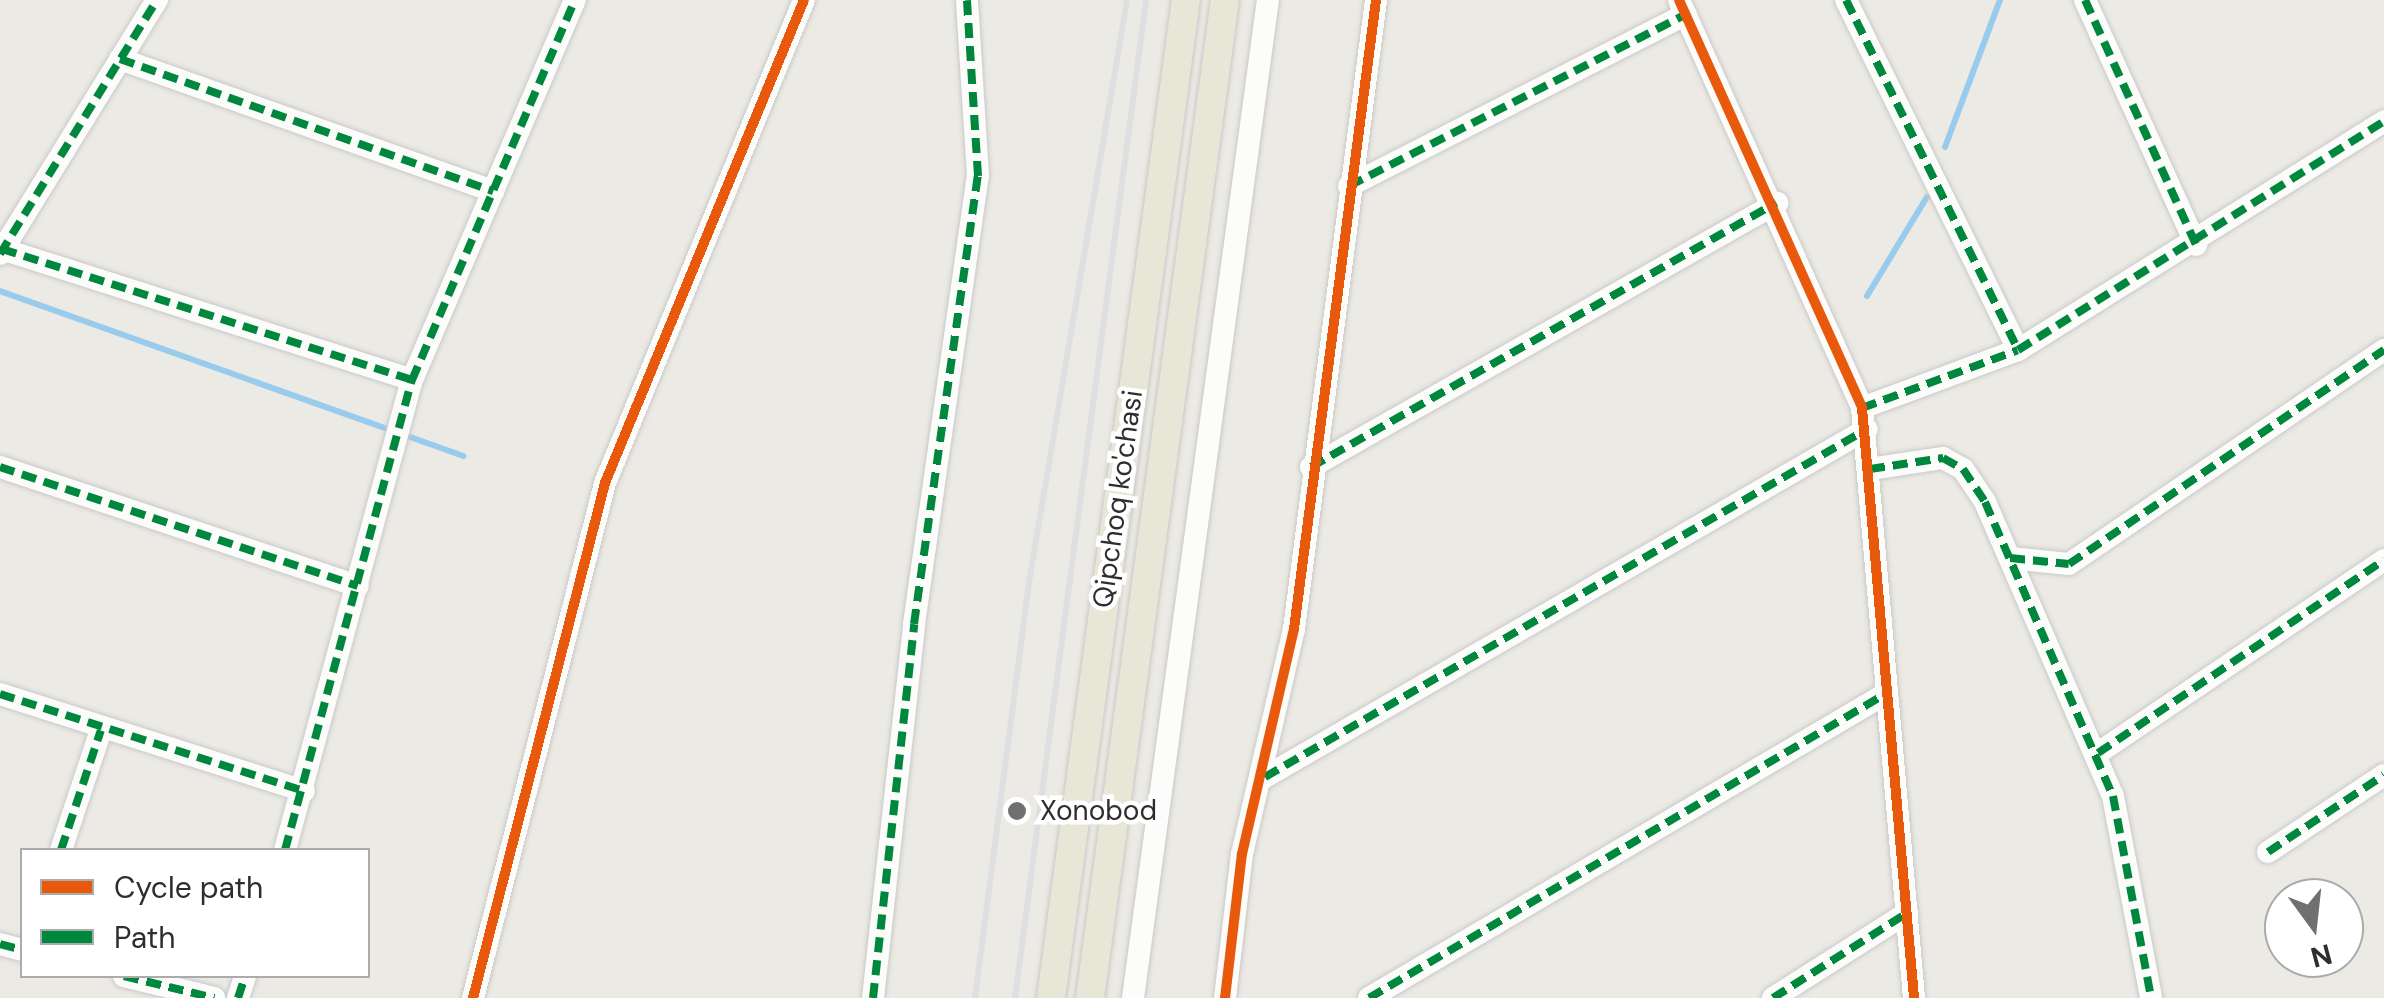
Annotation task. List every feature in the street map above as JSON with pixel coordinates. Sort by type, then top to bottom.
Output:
[{"type":"main road","name":"Qipchoq ko'chasi","points":[[1052,998],[1186,0]]},
{"type":"main road","name":"Qipchoq ko'chasi","points":[[1090,998],[1225,0]]},
{"type":"street","points":[[157,0],[1,252],[412,380]]},
{"type":"street","points":[[286,848],[412,380],[575,0]]},
{"type":"street","points":[[473,998],[605,483],[804,0]]},
{"type":"street","points":[[873,998],[911,643],[978,176],[967,0]]},
{"type":"street","points":[[1134,998],[1268,0]]},
{"type":"street","points":[[1226,998],[1242,854],[1265,777],[1376,0]]},
{"type":"street","points":[[1846,0],[2018,350]]},
{"type":"street","points":[[2086,0],[2196,245]]},
{"type":"street","points":[[1349,186],[1683,7],[1777,203],[1864,418],[1914,998]]},
{"type":"street","points":[[120,59],[493,191]]},
{"type":"street","points":[[1265,777],[1864,418],[2018,350],[2196,245],[2384,121]]},
{"type":"street","points":[[1311,468],[1777,203]]},
{"type":"street","points":[[2010,558],[2068,564],[2384,350]]},
{"type":"street","points":[[1870,469],[1952,461],[1972,479],[2098,752],[2151,998]]},
{"type":"street","points":[[0,467],[358,586]]},
{"type":"street","points":[[2098,752],[2384,560]]},
{"type":"street","points":[[0,694],[101,730],[304,791]]},
{"type":"street","points":[[1369,998],[1887,694]]},
{"type":"street","points":[[62,848],[101,730]]},
{"type":"street","points":[[2268,852],[2384,774]]},
{"type":"street","points":[[1773,998],[1907,913]]},
{"type":"street","points":[[132,978],[214,998]]},
{"type":"waterway","points":[[1945,147],[2000,0]]},
{"type":"waterway","points":[[1867,296],[1927,197]]},
{"type":"waterway","points":[[0,291],[463,456]]},
{"type":"railway","points":[[975,998],[1028,588],[1127,0]]},
{"type":"railway","points":[[1015,998],[1146,0]]},
{"type":"marked path","points":[[0,254],[157,0]]},
{"type":"marked path","points":[[286,848],[412,380],[575,0]]},
{"type":"marked path","points":[[873,998],[914,624],[978,176],[967,0]]},
{"type":"marked path","points":[[1846,0],[2018,350]]},
{"type":"marked path","points":[[2085,0],[2196,245]]},
{"type":"marked path","points":[[1349,186],[1686,14]]},
{"type":"marked path","points":[[120,59],[493,191]]},
{"type":"marked path","points":[[1862,408],[2018,350],[2384,121]]},
{"type":"marked path","points":[[1311,467],[1776,203]]},
{"type":"marked path","points":[[2,249],[412,380]]},
{"type":"marked path","points":[[2010,558],[2069,564],[2384,350]]},
{"type":"marked path","points":[[1265,777],[1867,429]]},
{"type":"marked path","points":[[1870,469],[1943,458],[1963,469],[1985,502],[2113,796],[2151,998]]},
{"type":"marked path","points":[[0,467],[358,586]]},
{"type":"marked path","points":[[2098,753],[2384,560]]},
{"type":"marked path","points":[[1369,998],[1887,693]]},
{"type":"marked path","points":[[0,694],[304,791]]},
{"type":"marked path","points":[[62,848],[101,730]]},
{"type":"marked path","points":[[2268,852],[2384,775]]},
{"type":"marked path","points":[[1773,998],[1907,913]]},
{"type":"marked path","points":[[0,944],[20,949]]},
{"type":"marked path","points":[[132,978],[214,998]]},
{"type":"marked path","points":[[238,998],[244,978]]},
{"type":"cycle path","points":[[473,998],[605,483],[804,0]]},
{"type":"cycle path","points":[[1225,998],[1242,854],[1294,629],[1376,0]]},
{"type":"cycle path","points":[[1679,0],[1862,408],[1914,998]]},
{"type":"place","name":"Xonobod","points":[[1017,811]]}]
